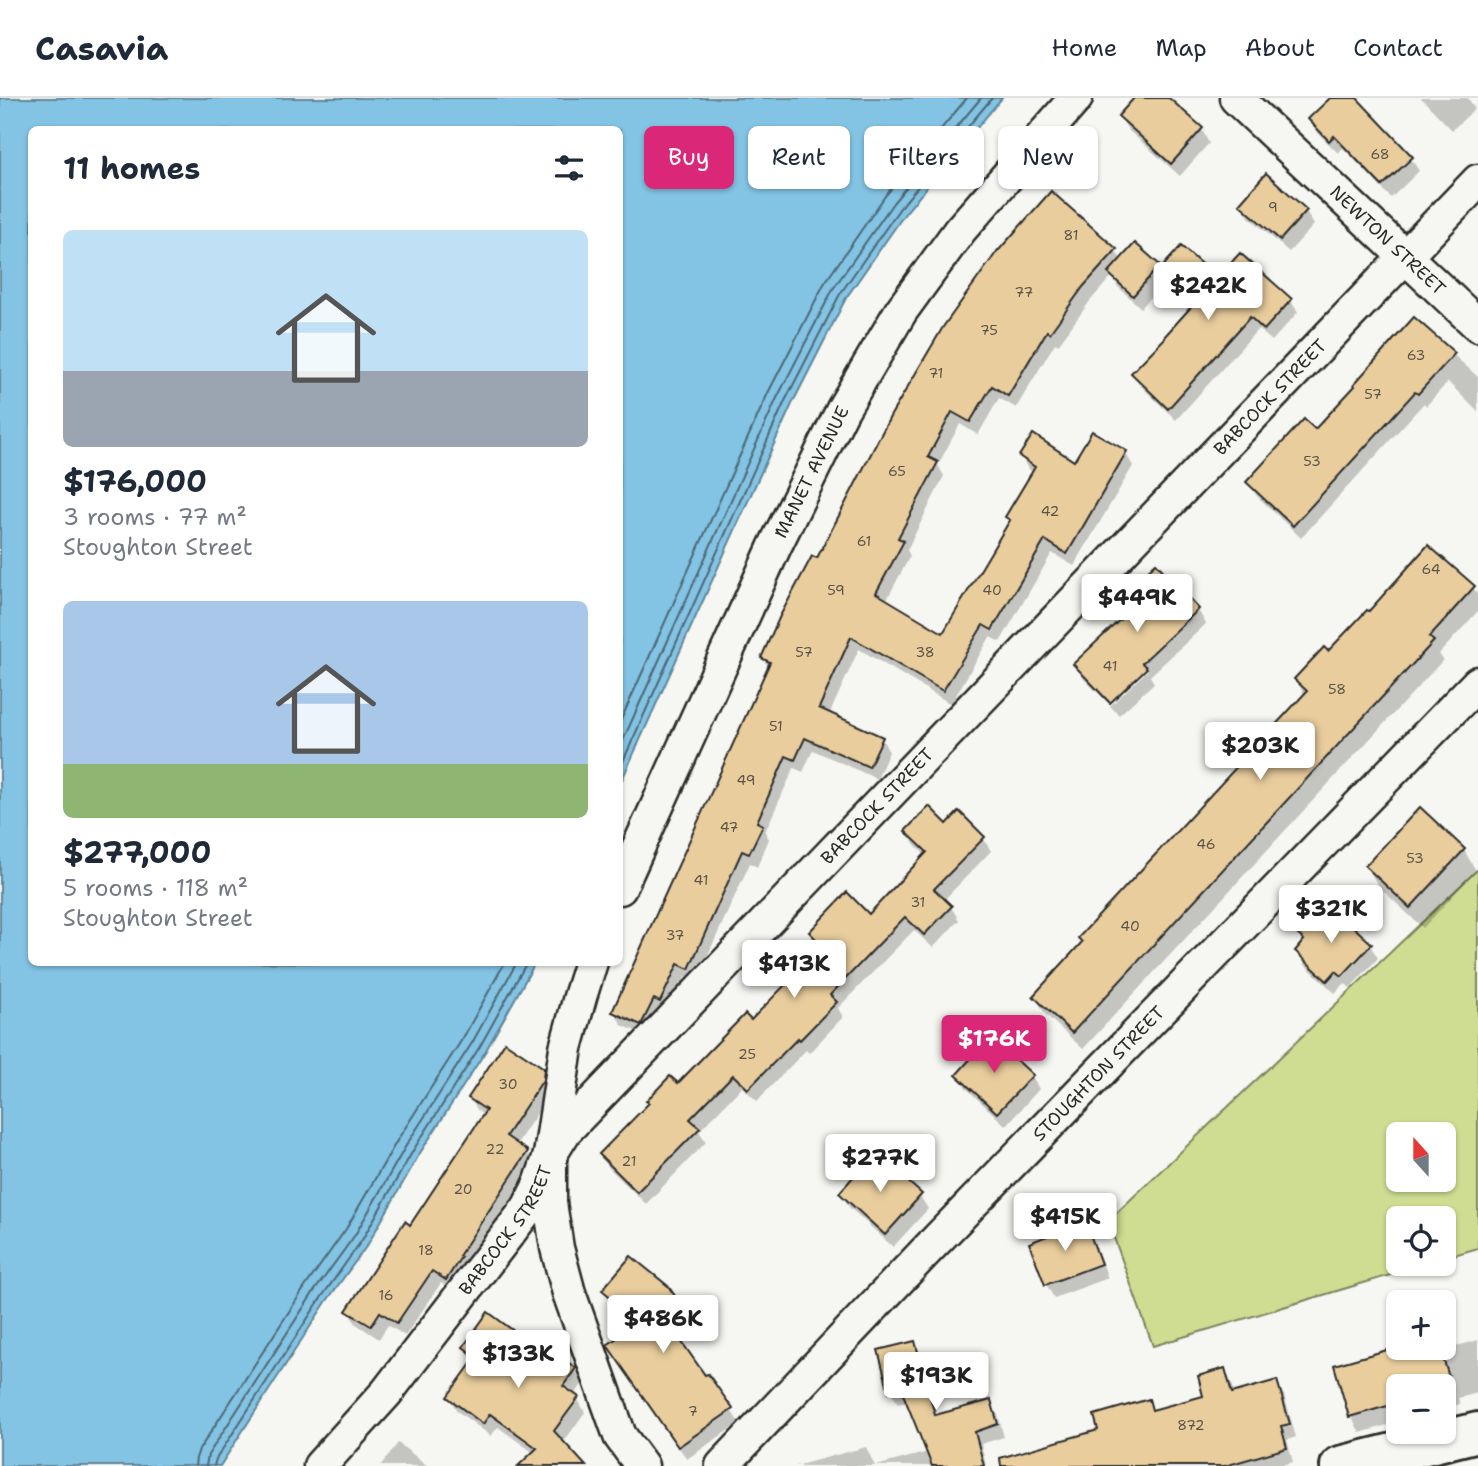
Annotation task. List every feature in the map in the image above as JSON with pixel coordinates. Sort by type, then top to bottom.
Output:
[{"type":"main road","points":[[1340,1466],[1478,1432]]},
{"type":"street","name":"MANET AVENUE","points":[[623,881],[775,546],[843,409],[901,311],[953,240],[1076,98]]},
{"type":"street","name":"NEWTON STREET","points":[[1237,98],[1478,325]]},
{"type":"street","name":"BABCOCK STREET","points":[[320,1466],[387,1392],[528,1208],[550,1155],[565,1131],[1478,181]]},
{"type":"street","name":"STOUGHTON STREET","points":[[722,1466],[925,1252],[1478,683]]},
{"type":"street","points":[[590,966],[566,1048],[550,1155],[550,1203],[557,1248],[569,1293],[620,1436],[642,1466]]},
{"type":"green space","points":[[1478,869],[1478,1248],[1456,1254],[1456,1206],[1386,1206],[1387,1276],[1153,1346],[1108,1221]]},
{"type":"water","points":[[0,98],[1002,98],[978,126],[864,126],[864,189],[925,189],[906,212],[846,298],[792,404],[623,777],[623,126],[28,126],[28,966],[533,966],[485,1052],[420,1153],[368,1244],[326,1302],[220,1466],[0,1466]]},
{"type":"building","points":[[1134,98],[1169,98],[1203,128],[1171,164],[1118,116]]},
{"type":"building","points":[[1330,98],[1357,98],[1413,157],[1382,186],[1334,136],[1329,141],[1308,119]]},
{"type":"building","points":[[1266,173],[1307,210],[1280,240],[1239,204]]},
{"type":"building","points":[[1051,191],[1117,249],[1083,287],[1050,333],[1047,331],[1008,396],[992,386],[970,422],[952,412],[928,457],[938,462],[898,538],[904,541],[876,593],[943,633],[1010,520],[1005,517],[1035,467],[1019,456],[1033,434],[1074,461],[1092,431],[1127,451],[1067,554],[1045,540],[992,630],[983,625],[943,691],[851,637],[819,708],[883,737],[869,767],[805,738],[795,760],[786,756],[757,822],[763,825],[749,854],[742,851],[689,969],[678,964],[660,1002],[654,999],[641,1025],[612,1012],[770,662],[761,658],[812,556],[817,558],[891,415],[943,327],[998,250]]},
{"type":"building","points":[[1135,243],[1160,265],[1133,296],[1108,273]]},
{"type":"building","points":[[1181,246],[1217,278],[1240,253],[1292,299],[1264,330],[1250,317],[1168,409],[1131,373],[1200,297],[1164,265]]},
{"type":"building","points":[[1414,317],[1455,353],[1418,394],[1415,392],[1293,526],[1246,482],[1304,419],[1315,429]]},
{"type":"building","points":[[1428,545],[1475,586],[1429,637],[1434,641],[1072,1033],[1033,996],[1082,942],[1078,938],[1307,691],[1294,679],[1324,647],[1328,651],[1367,610],[1369,611]]},
{"type":"building","points":[[1156,563],[1199,609],[1142,663],[1147,668],[1110,703],[1073,664],[1143,598],[1132,585]]},
{"type":"building","points":[[929,806],[947,824],[959,811],[985,837],[934,889],[952,906],[924,935],[905,917],[830,995],[837,1002],[748,1089],[733,1075],[690,1119],[700,1128],[637,1192],[599,1154],[649,1103],[646,1101],[670,1076],[678,1083],[745,1014],[751,1020],[823,946],[809,932],[847,892],[869,914],[927,852],[905,831]]},
{"type":"building","points":[[1420,807],[1465,849],[1410,908],[1365,866]]},
{"type":"building","points":[[1319,908],[1338,925],[1345,919],[1372,944],[1342,976],[1336,971],[1327,981],[1295,951],[1304,940],[1296,933]]},
{"type":"building","points":[[991,1036],[1033,1075],[997,1113],[956,1075]]},
{"type":"building","points":[[505,1042],[544,1068],[543,1080],[506,1136],[528,1151],[446,1280],[432,1271],[397,1323],[380,1312],[371,1326],[346,1311],[405,1221],[410,1225],[486,1110],[468,1098]]},
{"type":"building","points":[[875,1152],[922,1194],[885,1235],[839,1193]]},
{"type":"building","points":[[1085,1221],[1101,1264],[1045,1285],[1029,1243]]},
{"type":"building","points":[[631,1256],[668,1286],[689,1316],[672,1328],[733,1409],[678,1447],[607,1345],[640,1322],[602,1290]]},
{"type":"building","points":[[488,1312],[545,1354],[549,1349],[576,1368],[563,1386],[579,1397],[554,1431],[586,1466],[518,1466],[537,1448],[490,1414],[483,1424],[447,1397],[476,1357],[463,1347]]},
{"type":"building","points":[[915,1341],[935,1415],[991,1400],[998,1424],[975,1432],[984,1466],[932,1466],[901,1389],[889,1392],[878,1350]]},
{"type":"building","points":[[1386,1350],[1386,1360],[1444,1360],[1448,1374],[1386,1374],[1386,1406],[1349,1417],[1334,1365]]},
{"type":"building","points":[[1225,1368],[1232,1393],[1277,1380],[1290,1424],[1281,1426],[1287,1448],[1225,1466],[1001,1466],[1000,1458],[1098,1430],[1094,1415],[1149,1399],[1152,1410],[1203,1396],[1198,1376]]}]
